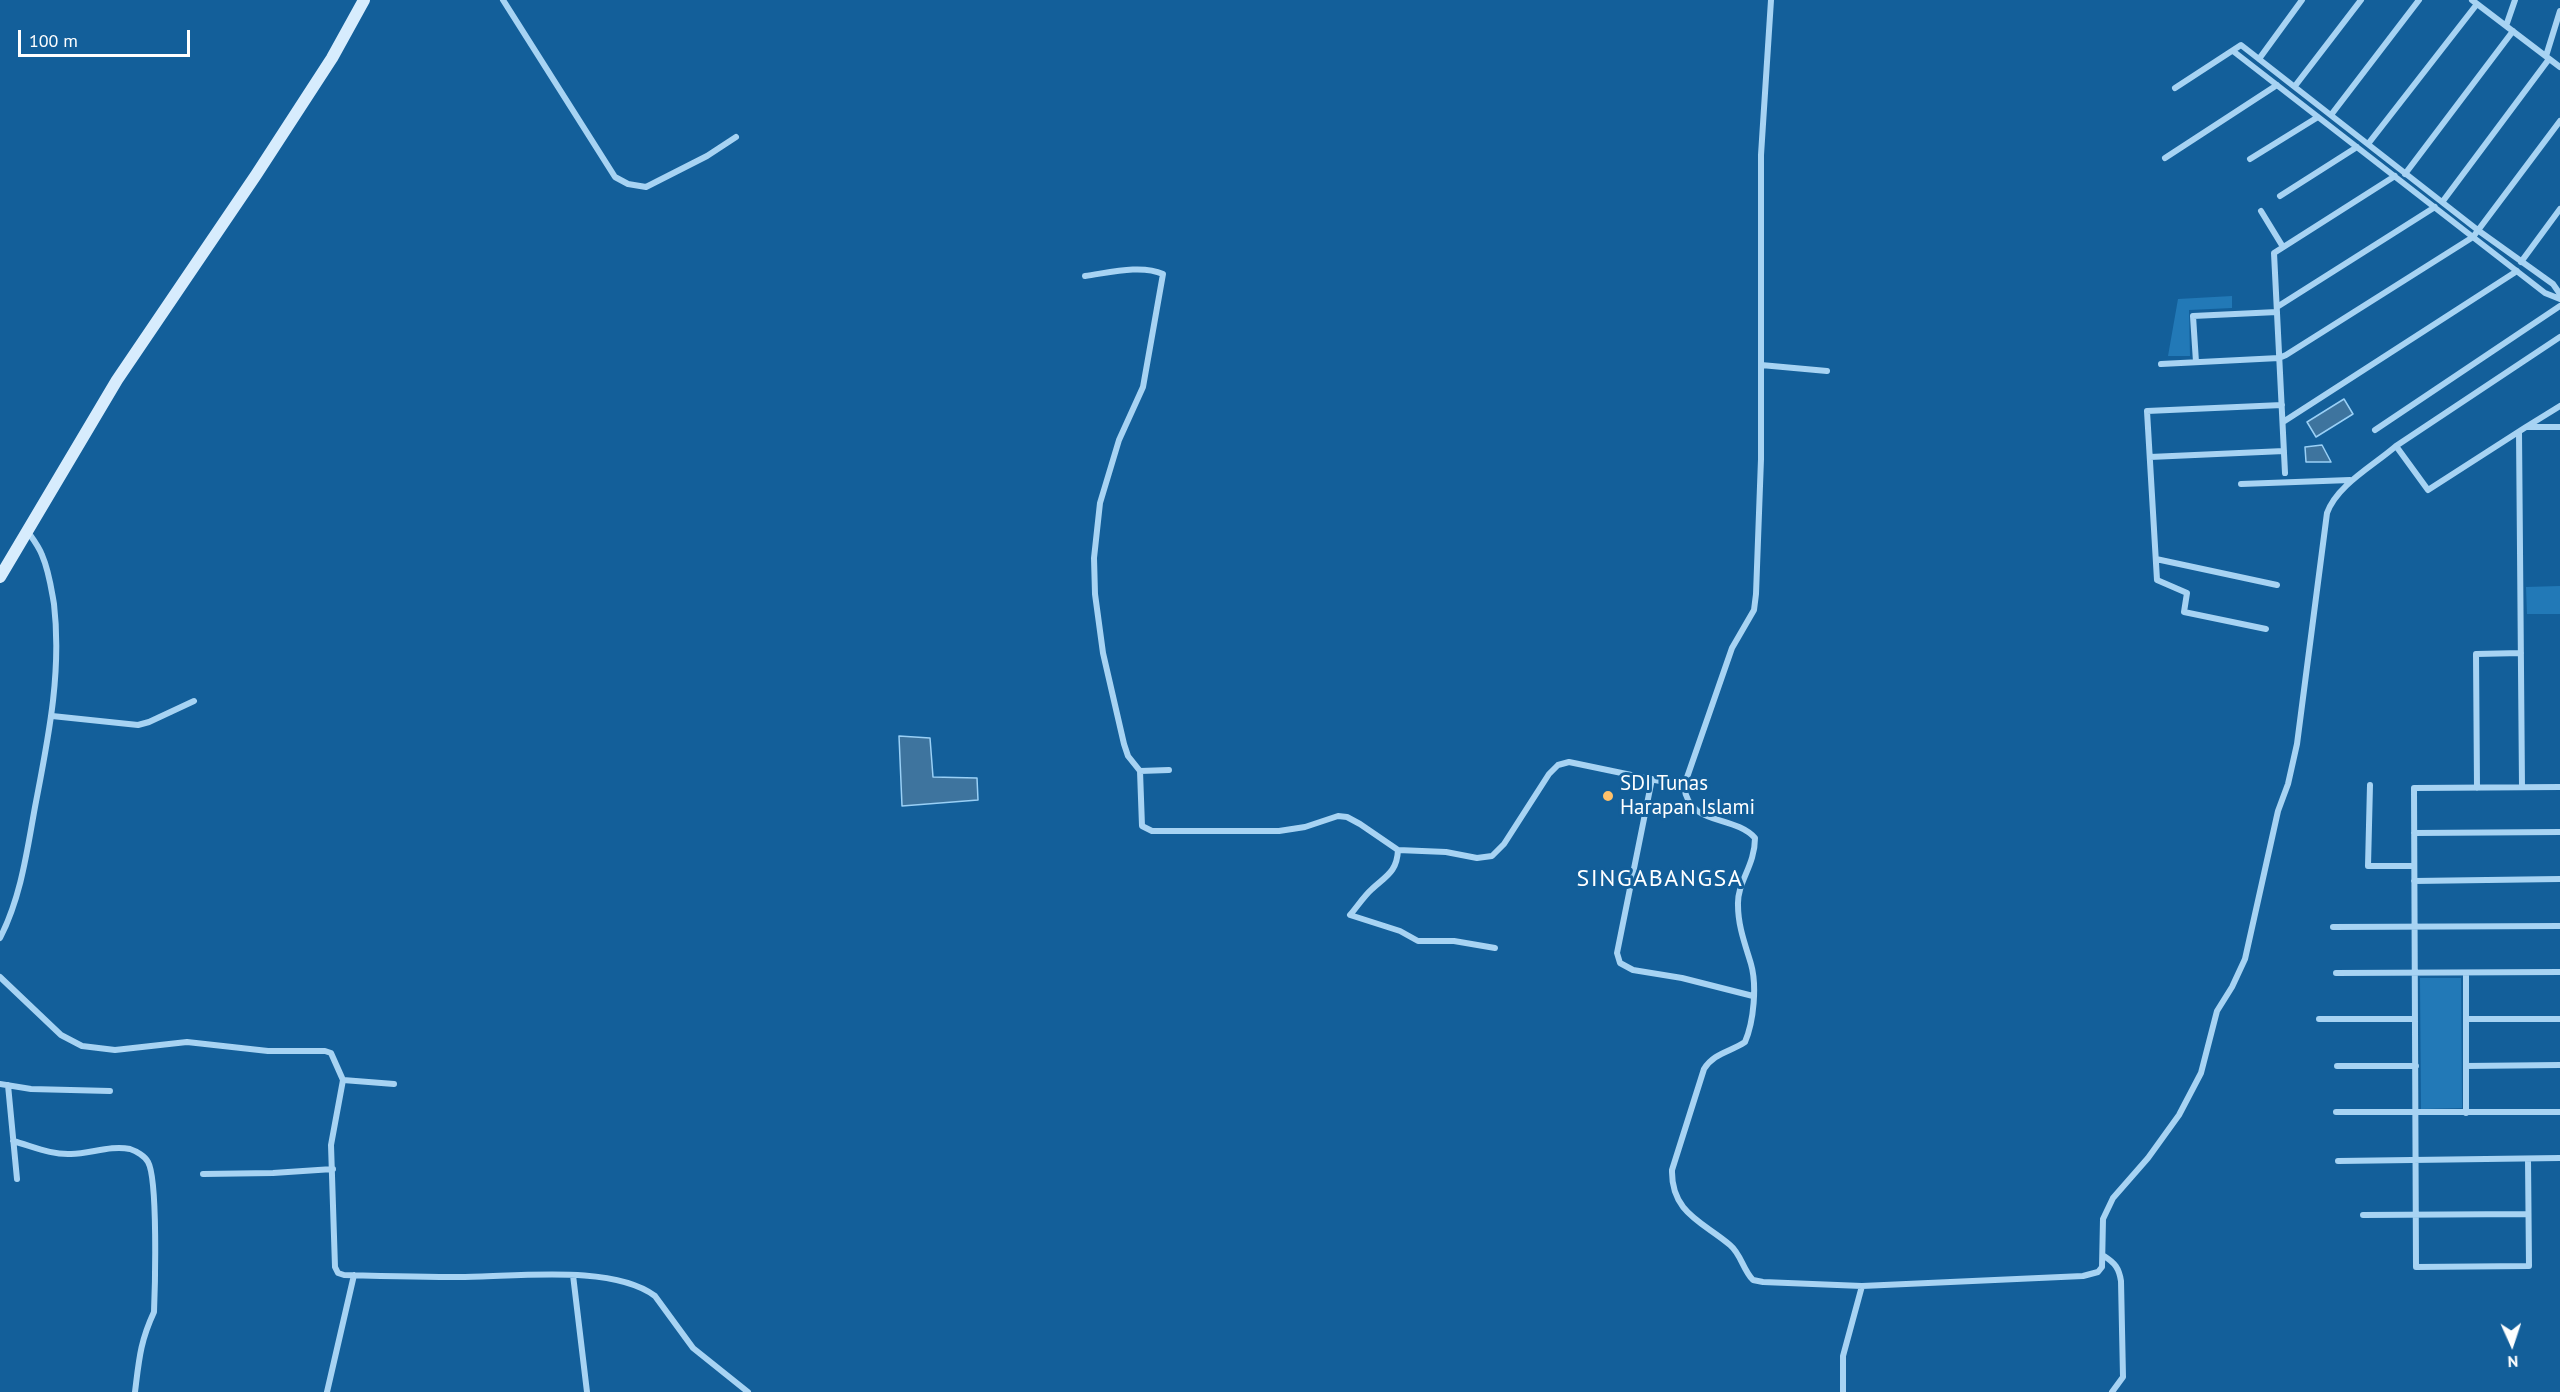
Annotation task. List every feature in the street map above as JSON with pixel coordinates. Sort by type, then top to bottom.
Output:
[{"type":"street","points":[[0,577],[26,529],[117,380],[256,175],[332,58],[364,0]]},
{"type":"street","points":[[503,0],[615,177],[620,181],[646,187],[707,156],[735,137]]},
{"type":"street","points":[[1771,0],[1761,155],[1761,459],[1756,594],[1754,610],[1732,648],[1684,786],[1685,798],[1691,807],[1704,815],[1749,832],[1755,838],[1754,858],[1738,892],[1737,905],[1742,938],[1752,966],[1753,1013],[1745,1042],[1710,1060],[1704,1069],[1698,1094],[1672,1170],[1676,1192],[1695,1222],[1730,1245],[1741,1258],[1753,1280],[1862,1286],[2083,1276],[2098,1272],[2102,1267],[2104,1256],[2102,1239],[2106,1211],[2113,1198],[2148,1158],[2179,1115],[2201,1073],[2217,1011],[2232,987],[2245,959],[2278,811],[2288,784],[2297,744],[2330,503],[2350,480],[2373,466],[2396,446],[2560,337]]},
{"type":"street","points":[[2259,59],[2302,0]]},
{"type":"street","points":[[2295,86],[2361,0]]},
{"type":"street","points":[[2331,115],[2419,0]]},
{"type":"street","points":[[2506,26],[2515,0]]},
{"type":"street","points":[[2368,144],[2475,2],[2560,67]]},
{"type":"street","points":[[2443,201],[2547,57],[2560,11]]},
{"type":"street","points":[[2285,473],[2274,253],[2406,173],[2513,31]]},
{"type":"street","points":[[2175,88],[2241,45],[2479,231],[2553,284],[2560,294]]},
{"type":"street","points":[[2233,51],[2545,293],[2560,299]]},
{"type":"street","points":[[2165,158],[2277,85]]},
{"type":"street","points":[[2250,159],[2316,116],[2322,107]]},
{"type":"street","points":[[2161,364],[2279,358],[2473,237],[2560,121]]},
{"type":"street","points":[[2280,196],[2357,147]]},
{"type":"street","points":[[2196,362],[2193,315],[2277,310],[2435,207]]},
{"type":"street","points":[[2521,262],[2560,209]]},
{"type":"street","points":[[2261,211],[2283,247]]},
{"type":"street","points":[[1085,276],[1127,271],[1163,274],[1143,387],[1119,440],[1100,502],[1094,558],[1095,594],[1103,654],[1124,744],[1128,756],[1140,771],[1142,826],[1147,830],[1279,831],[1305,827],[1338,816],[1360,824],[1398,850],[1446,852],[1477,858],[1492,856],[1504,844],[1549,774],[1558,765],[1569,762],[1684,786]]},
{"type":"street","points":[[2283,422],[2517,271]]},
{"type":"street","points":[[2375,430],[2560,306]]},
{"type":"street","points":[[1761,365],[1827,371]]},
{"type":"street","points":[[2266,629],[2184,612],[2187,593],[2157,580],[2147,411],[2282,405]]},
{"type":"street","points":[[2396,446],[2428,489],[2560,406]]},
{"type":"street","points":[[2526,428],[2560,427]]},
{"type":"street","points":[[2518,432],[2522,787]]},
{"type":"street","points":[[2150,457],[2284,451]]},
{"type":"street","points":[[2241,484],[2350,480]]},
{"type":"street","points":[[0,938],[17,899],[52,716],[56,676],[57,630],[51,579],[42,554],[26,529]]},
{"type":"street","points":[[2157,559],[2277,585]]},
{"type":"street","points":[[2477,788],[2476,654],[2521,653]]},
{"type":"street","points":[[52,716],[138,725],[194,701]]},
{"type":"street","points":[[1140,771],[1169,770]]},
{"type":"street","points":[[1652,779],[1617,953],[1620,963],[1633,970],[1682,978],[1753,996]]},
{"type":"street","points":[[2370,785],[2368,866],[2414,866]]},
{"type":"street","points":[[2528,1159],[2529,1266],[2416,1267],[2414,788],[2560,787]]},
{"type":"street","points":[[2414,833],[2560,832]]},
{"type":"street","points":[[1398,850],[1398,858],[1389,877],[1371,889],[1350,915],[1400,931],[1418,941],[1454,941],[1495,948]]},
{"type":"street","points":[[2414,881],[2560,879]]},
{"type":"street","points":[[2333,927],[2560,926]]},
{"type":"street","points":[[2336,973],[2560,972]]},
{"type":"street","points":[[2466,973],[2466,1113]]},
{"type":"street","points":[[0,977],[62,1035],[82,1046],[115,1050],[187,1042],[268,1051],[325,1051],[331,1053],[344,1080],[331,1146],[335,1267],[338,1273],[344,1275],[462,1277],[573,1275],[622,1280],[646,1289],[661,1302],[693,1348],[748,1392]]},
{"type":"street","points":[[2319,1019],[2415,1019]]},
{"type":"street","points":[[2466,1019],[2560,1019]]},
{"type":"street","points":[[2466,1066],[2560,1065]]},
{"type":"street","points":[[2337,1066],[2416,1066]]},
{"type":"street","points":[[344,1080],[394,1083]]},
{"type":"street","points":[[0,1084],[32,1089],[110,1091]]},
{"type":"street","points":[[8,1085],[17,1179]]},
{"type":"street","points":[[2336,1112],[2560,1112]]},
{"type":"street","points":[[13,1141],[56,1154],[72,1155],[120,1148],[142,1155],[149,1163],[153,1195],[154,1312],[140,1346],[135,1392]]},
{"type":"street","points":[[2338,1161],[2560,1158]]},
{"type":"street","points":[[203,1174],[333,1169]]},
{"type":"street","points":[[2363,1215],[2528,1214]]},
{"type":"street","points":[[2104,1256],[2114,1262],[2121,1281],[2122,1377],[2112,1392]]},
{"type":"street","points":[[327,1392],[354,1275]]},
{"type":"street","points":[[573,1275],[587,1392]]},
{"type":"street","points":[[1843,1392],[1843,1356],[1862,1286]]},
{"type":"shaded area","points":[[2232,296],[2232,308],[2189,310],[2190,356],[2168,356],[2178,299]]},
{"type":"shaded area","points":[[2344,399],[2353,414],[2316,437],[2307,422]]},
{"type":"shaded area","points":[[2322,445],[2331,462],[2306,462],[2305,447]]},
{"type":"shaded area","points":[[2560,586],[2560,614],[2527,614],[2526,587]]},
{"type":"shaded area","points":[[899,736],[930,738],[933,777],[977,778],[978,800],[902,806]]},
{"type":"shaded area","points":[[2420,978],[2461,978],[2462,1108],[2421,1109]]},
{"type":"place","name":"SDI Tunas Harapan Islami","points":[[1608,796]]},
{"type":"district","name":"SINGABANGSA","points":[[1660,879]]}]
